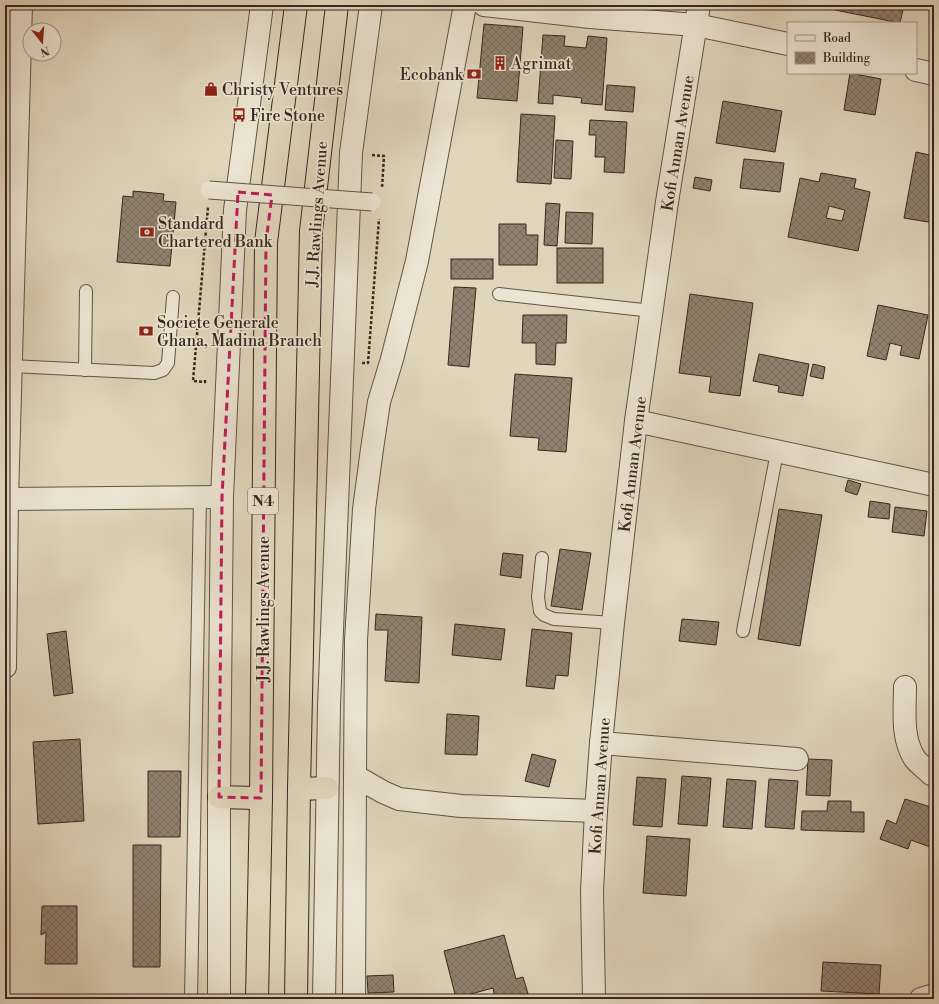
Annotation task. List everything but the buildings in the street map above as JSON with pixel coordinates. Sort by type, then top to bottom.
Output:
[{"type":"highway","name":"J.J. Rawlings Avenue","points":[[257,999],[261,798],[266,242],[296,5]]},
{"type":"highway","name":"J.J. Rawlings Avenue","points":[[296,999],[299,789],[312,231],[337,5]]},
{"type":"highway","points":[[299,789],[327,788]]},
{"type":"highway","points":[[219,797],[261,798]]},
{"type":"street","points":[[5,667],[6,499],[21,5]]},
{"type":"street","points":[[219,999],[219,797],[222,497],[235,210],[262,5]]},
{"type":"street","points":[[324,999],[329,706],[351,153],[371,5]]},
{"type":"street","points":[[354,999],[356,640],[364,509],[379,402],[417,261],[465,5]]},
{"type":"street","points":[[484,5],[583,16],[698,15],[787,44]]},
{"type":"street","name":"Kofi Annan Avenue","points":[[594,999],[592,892],[596,811],[613,623],[636,421],[667,202],[698,15]]},
{"type":"street","points":[[917,70],[934,74]]},
{"type":"street","points":[[209,190],[378,205]]},
{"type":"street","points":[[636,421],[934,485]]},
{"type":"street","points":[[6,499],[222,497]]},
{"type":"street","points":[[905,687],[904,727],[910,748],[915,759],[931,774],[934,774]]},
{"type":"street","points":[[601,743],[797,759]]},
{"type":"street","points":[[355,776],[383,792],[399,799],[461,806],[596,811]]},
{"type":"street","points":[[921,999],[934,995]]},
{"type":"lane","points":[[85,370],[86,291]]},
{"type":"lane","points":[[499,294],[652,311]]},
{"type":"lane","points":[[11,366],[154,373],[163,370],[168,363],[173,297]]},
{"type":"lane","points":[[743,631],[777,452]]},
{"type":"lane","points":[[191,999],[200,498]]},
{"type":"lane","points":[[542,558],[538,597],[540,611],[544,615],[554,619],[613,623]]},
{"type":"path","points":[[359,363],[368,363],[378,205],[384,156]]},
{"type":"path","points":[[206,374],[205,382],[194,381],[209,190]]},
{"type":"highlighted area","points":[[238,192],[272,195],[266,242],[261,798],[219,797],[222,497]]},
{"type":"place","name":"Agrimat","points":[[500,63]]},
{"type":"place","name":"Ecobank","points":[[474,74]]},
{"type":"place","name":"Christy Ventures","points":[[211,89]]},
{"type":"place","name":"Fire Stone","points":[[239,115]]},
{"type":"place","name":"Standard Chartered Bank","points":[[147,232]]},
{"type":"place","name":"Societe Generale Ghana, Madina Branch","points":[[146,331]]}]
